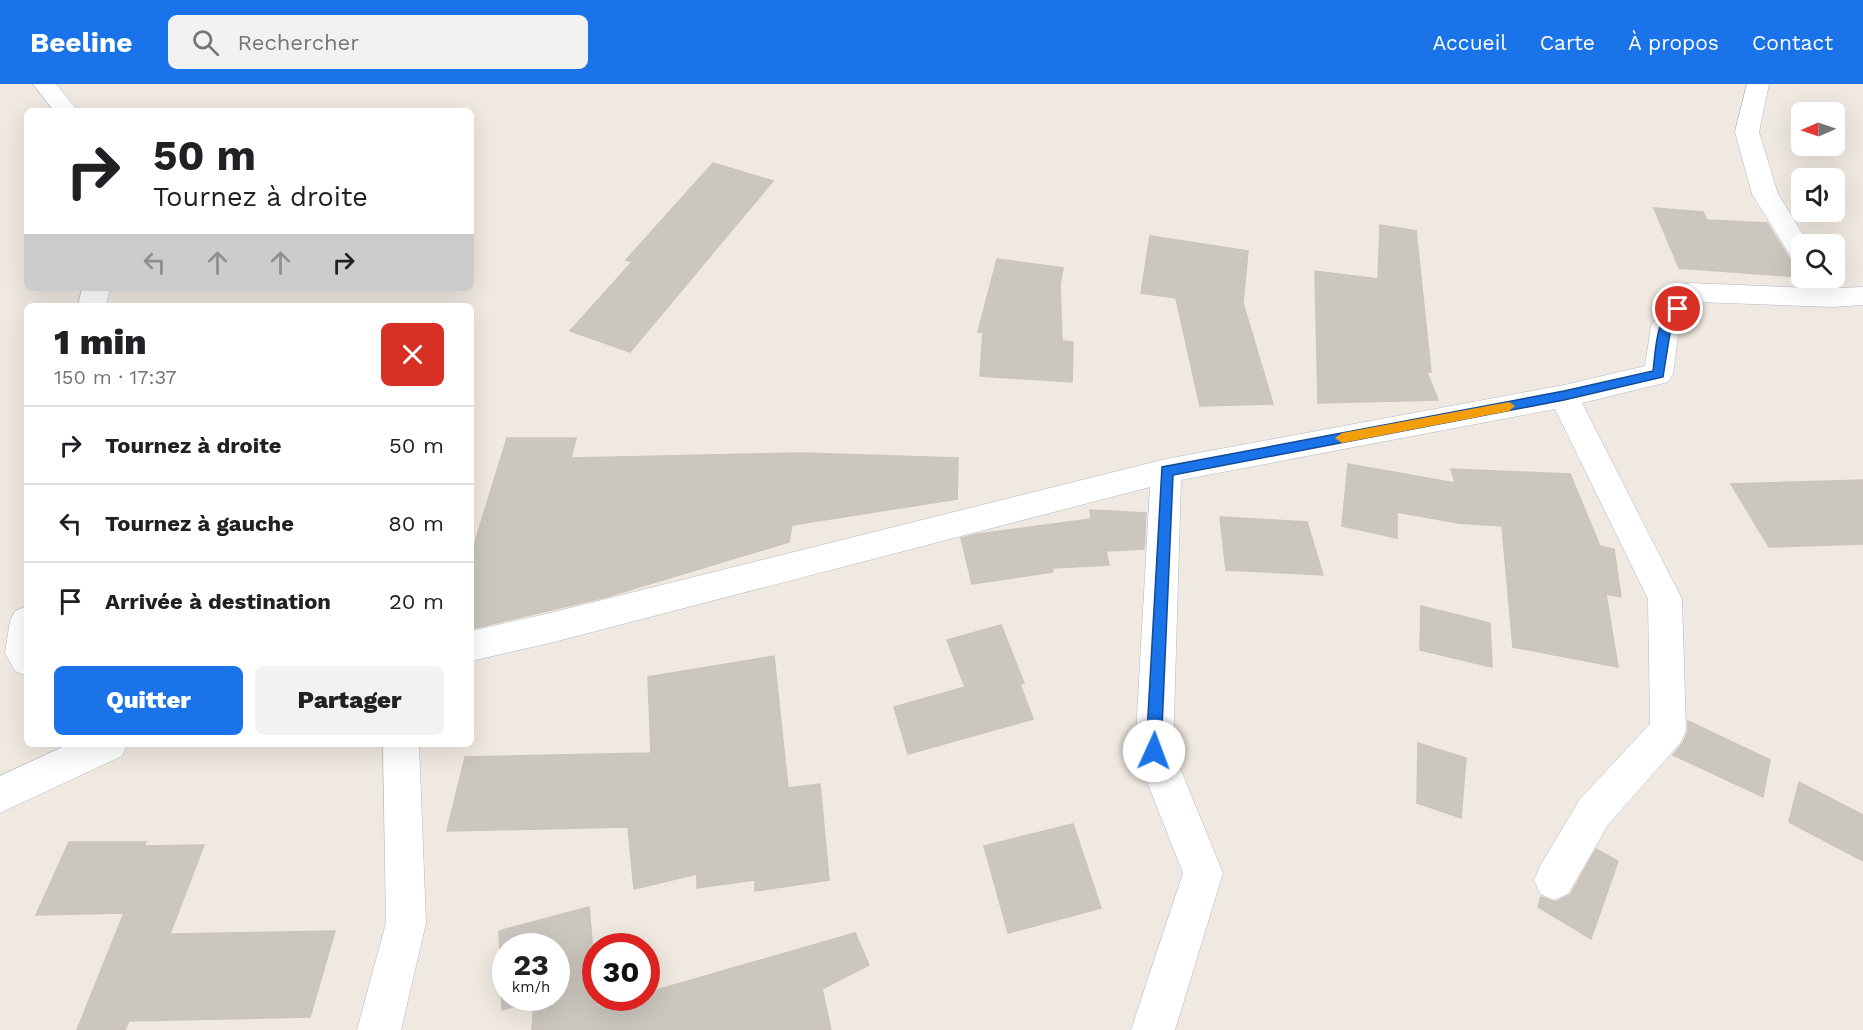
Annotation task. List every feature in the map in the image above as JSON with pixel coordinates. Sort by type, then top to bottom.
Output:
[{"type":"street","points":[[44,84],[64,108]]},
{"type":"street","points":[[1758,84],[1747,132],[1766,194],[1791,236]]},
{"type":"street","points":[[474,645],[1166,471],[1564,396],[1659,374],[1665,326],[1691,292],[1825,288],[1863,296]]},
{"type":"street","points":[[1554,880],[1594,812],[1668,730],[1665,599],[1564,396]]},
{"type":"street","points":[[1153,1030],[1203,873],[1154,751],[1166,471]]},
{"type":"street","points":[[0,795],[104,747]]},
{"type":"street","points":[[379,1030],[406,923],[401,747]]},
{"type":"building","points":[[713,163],[773,181],[630,352],[570,331],[632,262],[626,260]]},
{"type":"building","points":[[1654,208],[1703,212],[1707,220],[1767,223],[1791,261],[1791,276],[1679,268]]},
{"type":"building","points":[[1380,225],[1416,231],[1431,372],[1427,372],[1438,400],[1318,403],[1315,271],[1378,279]]},
{"type":"building","points":[[1150,236],[1248,251],[1243,303],[1273,404],[1200,406],[1176,298],[1141,293]]},
{"type":"building","points":[[997,259],[1063,268],[1060,286],[1062,341],[1073,342],[1072,382],[980,376],[983,332],[978,332]]},
{"type":"building","points":[[507,438],[576,438],[571,458],[801,453],[958,458],[957,499],[792,525],[789,542],[606,597],[474,628],[474,545]]},
{"type":"building","points":[[1348,464],[1455,483],[1451,469],[1570,474],[1600,546],[1614,549],[1621,597],[1606,594],[1618,667],[1513,647],[1502,526],[1458,523],[1397,512],[1397,538],[1342,526]]},
{"type":"building","points":[[1863,480],[1863,544],[1769,547],[1731,484]]},
{"type":"building","points":[[1090,510],[1146,513],[1144,549],[1106,551],[1109,565],[1052,568],[1053,572],[972,584],[961,538],[1091,519]]},
{"type":"building","points":[[1220,517],[1307,522],[1323,575],[1226,570]]},
{"type":"building","points":[[1421,606],[1490,623],[1492,667],[1420,650]]},
{"type":"building","points":[[1001,625],[1024,683],[1020,684],[1033,719],[908,754],[894,707],[965,687],[947,640]]},
{"type":"building","points":[[774,656],[788,788],[820,784],[829,880],[755,891],[755,880],[697,888],[697,874],[634,889],[628,827],[447,831],[465,757],[651,753],[648,677]]},
{"type":"building","points":[[1688,721],[1770,760],[1763,797],[1673,755],[1683,743],[1688,731]]},
{"type":"building","points":[[1418,743],[1466,758],[1461,818],[1417,803]]},
{"type":"building","points":[[1799,782],[1863,815],[1863,861],[1789,822]]},
{"type":"building","points":[[1073,824],[1101,908],[1008,933],[984,846]]},
{"type":"building","points":[[69,842],[146,842],[144,846],[204,845],[170,934],[335,931],[310,1017],[129,1021],[125,1030],[77,1030],[124,913],[36,915]]},
{"type":"building","points":[[1596,849],[1618,861],[1591,939],[1538,907],[1541,897],[1555,902],[1570,895]]},
{"type":"building","points":[[589,907],[591,933],[582,933],[582,1011],[660,1011],[660,989],[855,933],[869,965],[822,989],[831,1030],[532,1030],[533,1011],[570,1011],[570,933],[499,933],[499,931]]},
{"type":"slow traffic","points":[[1342,438],[1509,406]]},
{"type":"route","points":[[1154,751],[1166,471],[1564,396],[1659,374],[1665,326],[1678,309]]}]
